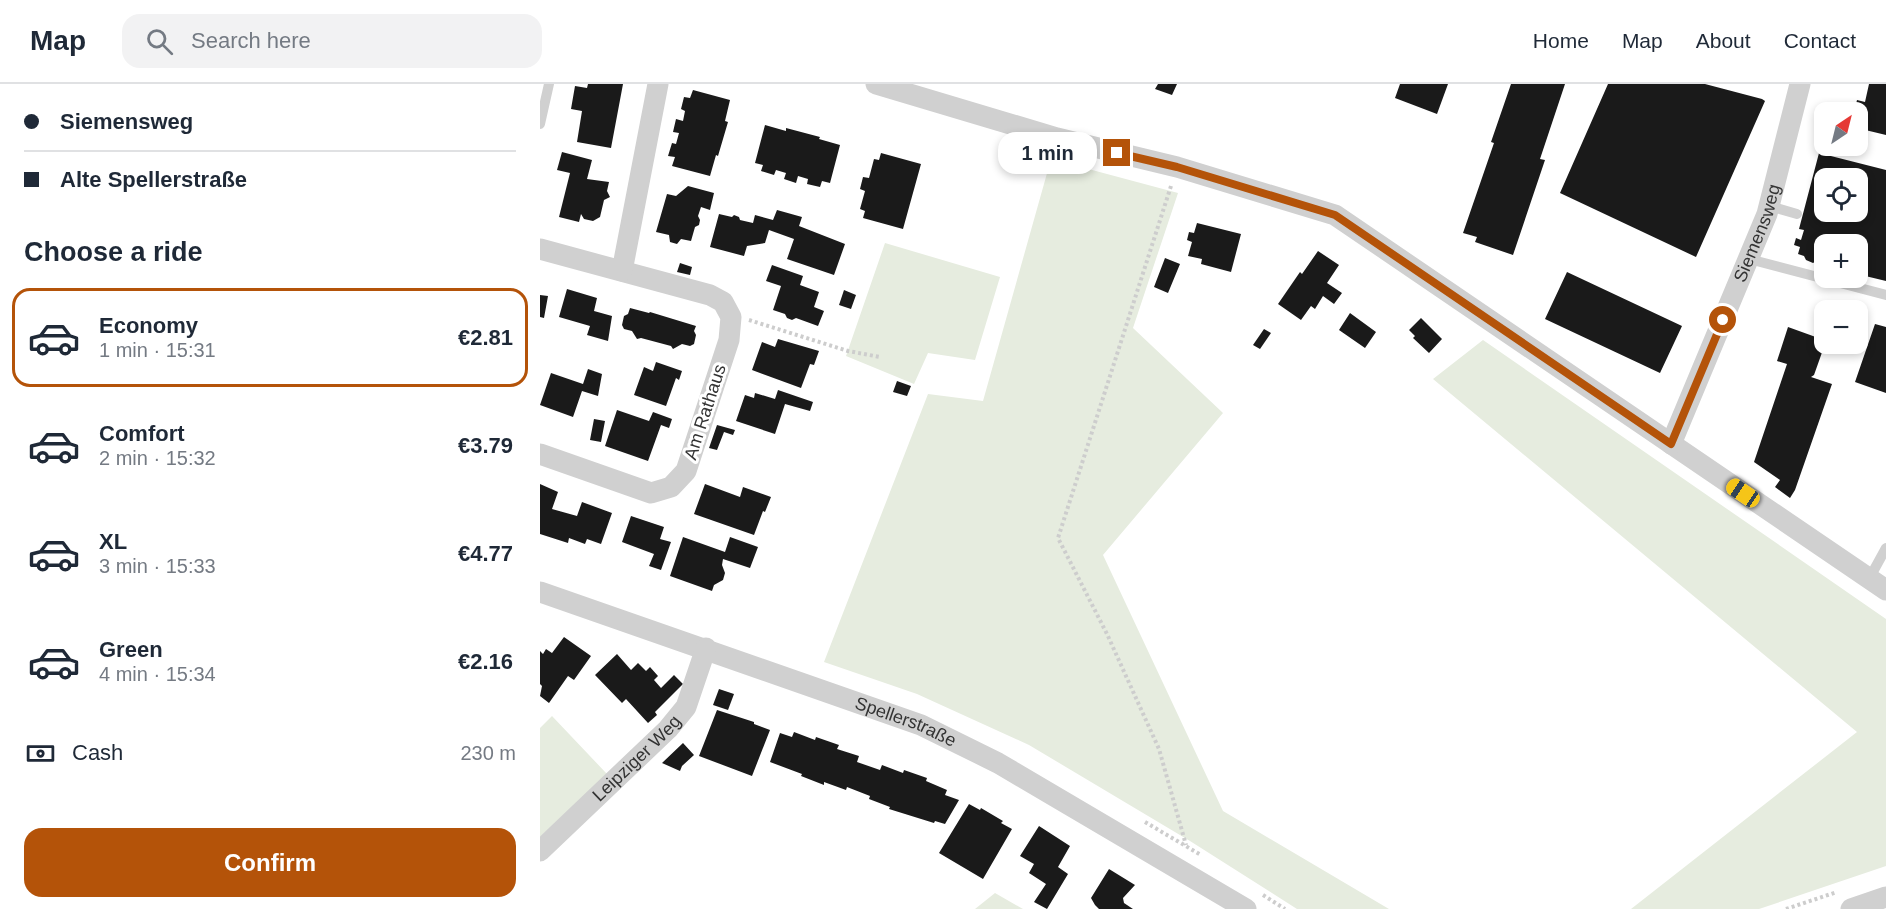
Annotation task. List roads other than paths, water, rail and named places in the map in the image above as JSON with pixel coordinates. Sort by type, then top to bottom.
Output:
[{"type":"street","points":[[540,249],[622,271],[658,84]]},
{"type":"street","points":[[876,84],[1057,138],[1177,167],[1335,215],[1878,585]]},
{"type":"street","name":"Siemensweg","points":[[1671,444],[1769,206],[1800,84]]},
{"type":"street","name":"Am Rathaus","points":[[540,454],[651,493],[671,487],[686,471],[729,340],[731,317],[723,302],[710,295],[622,271]]},
{"type":"street","name":"Spellerstraße","points":[[540,592],[706,648],[921,725],[998,763],[1246,909]]},
{"type":"street","name":"Leipziger Weg","points":[[540,851],[669,729],[686,707],[706,648]]},
{"type":"street","points":[[1851,909],[1886,897]]},
{"type":"lane","points":[[540,124],[549,84]]},
{"type":"lane","points":[[1769,206],[1797,214]]},
{"type":"lane","points":[[1749,258],[1886,295]]},
{"type":"lane","points":[[1878,585],[1886,548]]}]
